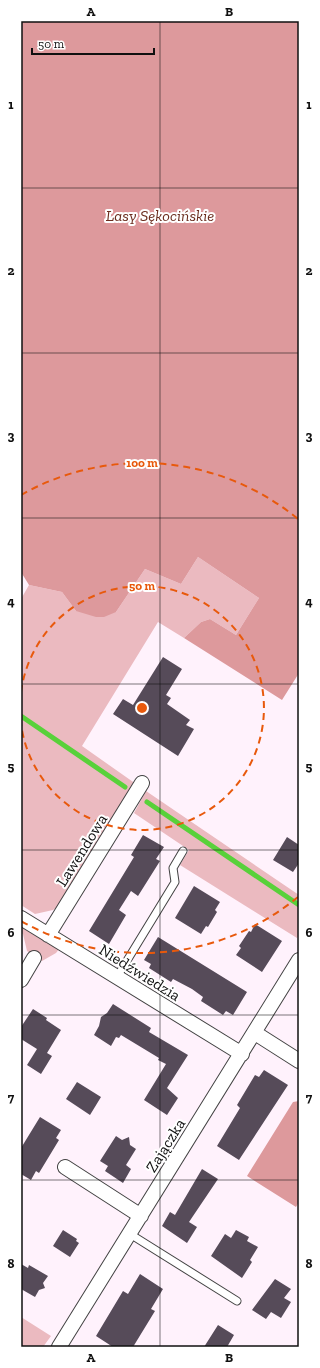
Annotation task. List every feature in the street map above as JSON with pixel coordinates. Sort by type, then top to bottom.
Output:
[{"type":"street","name":"Lawendowa","points":[[48,935],[142,783]]},
{"type":"street","name":"Niedźwiedzia","points":[[21,918],[242,1054]]},
{"type":"street","points":[[21,980],[34,958]]},
{"type":"street","name":"Zajączka","points":[[59,1347],[299,960]]},
{"type":"street","points":[[255,1033],[299,1061]]},
{"type":"street","points":[[65,1167],[141,1216]]},
{"type":"lane","points":[[117,976],[175,882],[173,868],[183,851]]},
{"type":"lane","points":[[130,1234],[237,1301]]},
{"type":"shaded area","points":[[198,557],[259,598],[236,635],[210,619],[201,622],[184,638],[158,622],[82,746],[136,784],[59,906],[53,910],[35,914],[21,905],[21,599],[29,585],[62,592],[76,611],[116,612],[145,569],[181,584]]},
{"type":"shaded area","points":[[146,791],[299,895],[299,935],[297,938],[180,865],[189,850],[134,813]]},
{"type":"shaded area","points":[[21,925],[60,948],[56,953],[42,961],[27,951],[23,934],[21,933]]},
{"type":"shaded area","points":[[21,1317],[51,1336],[43,1347],[21,1347]]},
{"type":"green space","name":"Lasy Sękocińskie","points":[[21,21],[299,21],[299,673],[282,700],[184,638],[201,622],[210,619],[236,635],[259,598],[198,557],[181,584],[145,569],[116,612],[104,617],[96,617],[76,611],[62,592],[29,585],[21,572]]},
{"type":"green space","points":[[299,1101],[299,1202],[296,1207],[247,1176],[293,1102]]},
{"type":"building","points":[[163,657],[182,669],[166,695],[171,698],[167,704],[190,720],[186,725],[194,729],[178,756],[113,714],[123,699],[133,705]]},
{"type":"building","points":[[143,835],[164,847],[156,859],[160,861],[138,896],[131,891],[119,910],[126,915],[109,944],[89,931],[134,857],[131,855]]},
{"type":"building","points":[[287,837],[299,845],[299,863],[293,872],[273,860]]},
{"type":"building","points":[[194,886],[220,902],[215,910],[217,912],[208,927],[206,926],[201,934],[175,918]]},
{"type":"building","points":[[255,924],[282,941],[262,972],[236,955],[241,948],[239,946],[249,931],[251,932]]},
{"type":"building","points":[[158,937],[247,992],[233,1015],[226,1011],[223,1015],[201,1001],[203,997],[192,989],[173,979],[171,982],[149,968],[151,964],[144,960]]},
{"type":"building","points":[[113,1004],[151,1028],[149,1032],[188,1055],[167,1088],[178,1098],[167,1115],[144,1100],[166,1064],[158,1060],[159,1058],[121,1035],[119,1038],[116,1037],[111,1046],[94,1035],[99,1026],[101,1017],[107,1013]]},
{"type":"building","points":[[33,1009],[61,1030],[47,1053],[52,1056],[41,1074],[27,1065],[37,1049],[21,1039],[21,1027]]},
{"type":"building","points":[[264,1070],[288,1085],[239,1160],[217,1146],[240,1108],[237,1105],[255,1075],[259,1077]]},
{"type":"building","points":[[77,1082],[101,1097],[90,1115],[66,1099]]},
{"type":"building","points":[[40,1117],[61,1130],[56,1138],[59,1140],[39,1173],[36,1171],[31,1180],[21,1174],[21,1148]]},
{"type":"building","points":[[116,1136],[122,1140],[129,1137],[130,1145],[136,1149],[126,1165],[131,1169],[123,1183],[105,1171],[108,1166],[100,1161]]},
{"type":"building","points":[[202,1169],[218,1179],[189,1222],[197,1227],[187,1243],[162,1226],[170,1212],[175,1215]]},
{"type":"building","points":[[63,1230],[77,1239],[76,1241],[79,1243],[70,1257],[53,1246]]},
{"type":"building","points":[[236,1230],[249,1237],[247,1241],[258,1247],[250,1260],[252,1262],[242,1278],[211,1256],[225,1234],[231,1238]]},
{"type":"building","points":[[21,1264],[28,1268],[29,1265],[48,1276],[43,1283],[45,1288],[39,1290],[35,1297],[21,1289]]},
{"type":"building","points":[[140,1274],[163,1289],[151,1309],[155,1311],[133,1347],[113,1347],[96,1336],[123,1291],[128,1294]]},
{"type":"building","points":[[275,1279],[291,1289],[284,1298],[291,1302],[281,1318],[271,1312],[266,1319],[252,1310]]},
{"type":"building","points":[[218,1325],[234,1335],[227,1347],[204,1347]]},
{"type":"waterway","points":[[21,716],[125,787]]},
{"type":"waterway","points":[[147,802],[299,905]]}]
